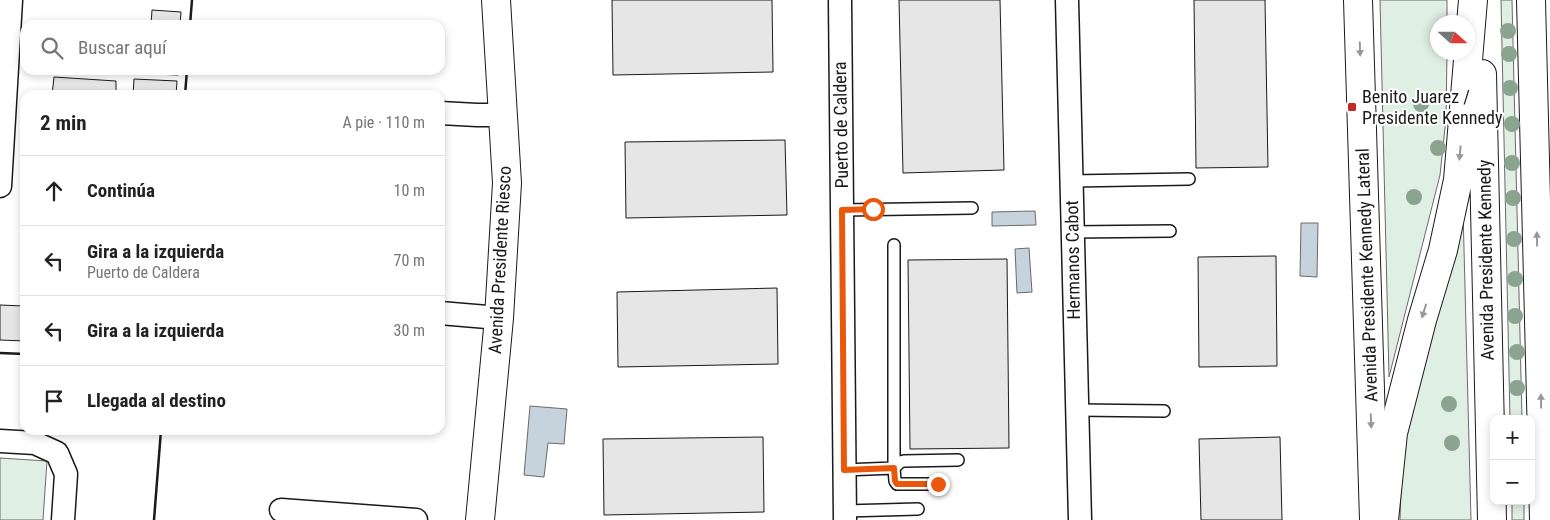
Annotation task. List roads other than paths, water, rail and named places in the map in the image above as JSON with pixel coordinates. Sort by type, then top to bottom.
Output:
[{"type":"main road","name":"Avenida Presidente Riesco","points":[[480,520],[499,318],[507,183],[496,0]]},
{"type":"main road","name":"Avenida Presidente Kennedy Lateral","points":[[1358,0],[1374,520]]},
{"type":"main road","points":[[1384,520],[1393,433],[1422,320],[1443,250],[1458,180],[1473,0]]},
{"type":"main road","name":"Avenida Presidente Kennedy","points":[[1480,0],[1492,520]]},
{"type":"main road","points":[[1531,0],[1544,520]]},
{"type":"main road","points":[[1536,0],[1550,99]]},
{"type":"street","points":[[0,186],[11,0]]},
{"type":"street","name":"Puerto de Caldera","points":[[840,0],[845,516]]},
{"type":"street","name":"Hermanos Cabot","points":[[1067,0],[1080,520]]},
{"type":"street","points":[[445,113],[502,115]]},
{"type":"street","points":[[445,313],[499,318]]},
{"type":"street","points":[[0,441],[35,443],[57,452],[66,474],[63,520]]},
{"type":"street","points":[[281,510],[416,520]]},
{"type":"lane","points":[[1071,181],[1189,179]]},
{"type":"lane","points":[[842,210],[972,208]]},
{"type":"lane","points":[[1072,232],[1170,231]]},
{"type":"lane","points":[[894,245],[895,481],[897,484],[938,484]]},
{"type":"lane","points":[[1077,410],[1164,411]]},
{"type":"lane","points":[[844,470],[894,468],[904,461],[958,460]]},
{"type":"lane","points":[[845,516],[894,515],[918,509]]},
{"type":"place","name":"Benito Juarez / Presidente Kennedy","points":[[1352,107]]}]
